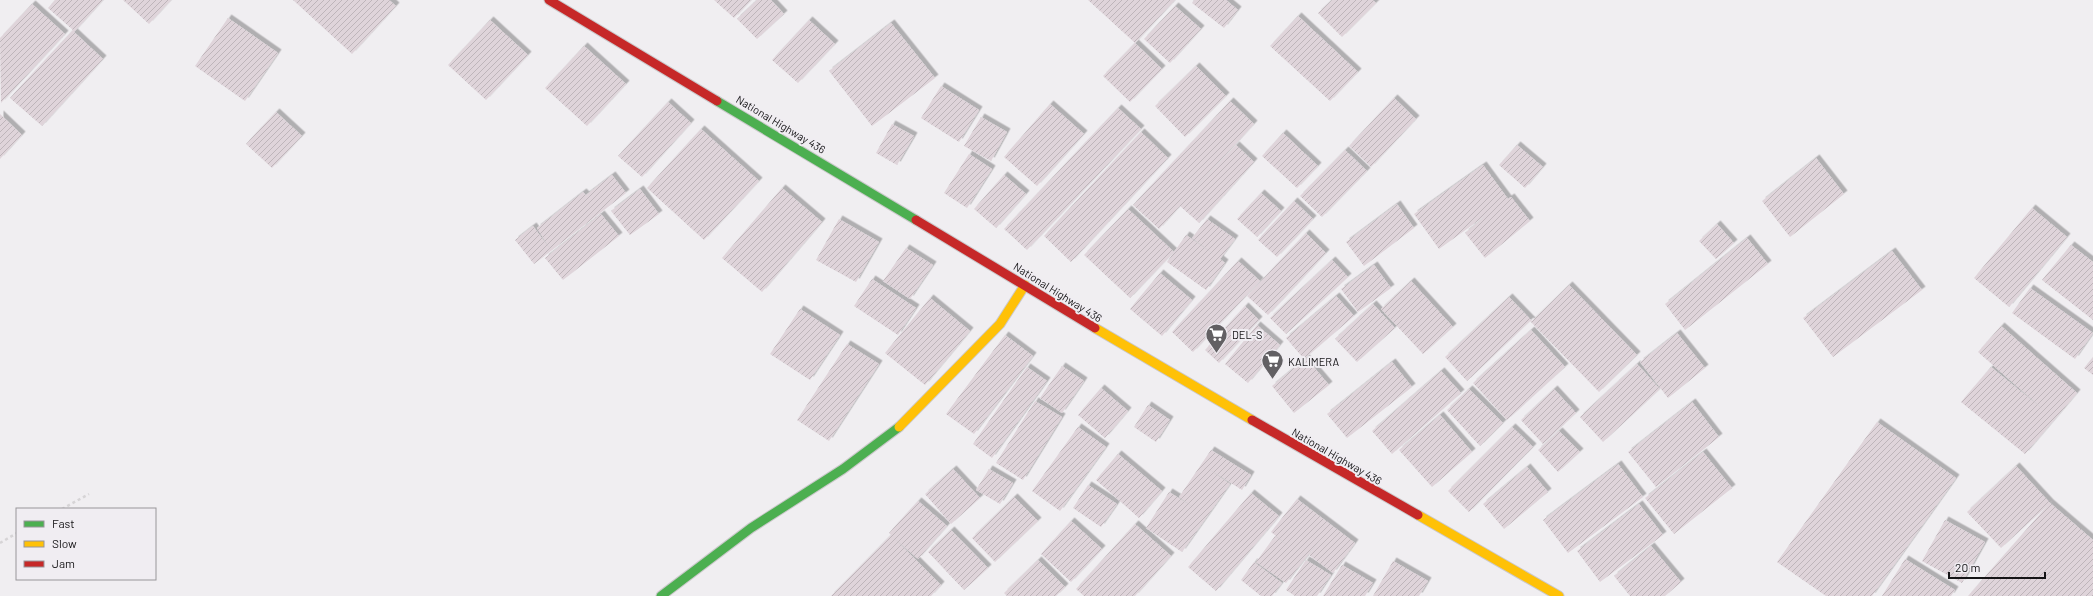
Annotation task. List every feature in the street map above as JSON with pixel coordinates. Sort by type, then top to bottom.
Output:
[{"type":"main road","name":"National Highway 436","points":[[549,0],[1144,358],[1559,596]]},
{"type":"main road","points":[[661,596],[751,528],[843,469],[896,430],[1000,324],[1025,285]]},
{"type":"path","points":[[64,508],[89,494]]},
{"type":"path","points":[[0,543],[16,534]]},
{"type":"building","points":[[55,0],[103,0],[74,32],[103,59],[42,126],[10,98],[73,30],[48,8]]},
{"type":"building","points":[[123,0],[171,0],[149,24]]},
{"type":"building","points":[[293,0],[389,0],[396,6],[352,54]]},
{"type":"building","points":[[714,0],[751,0],[734,18]]},
{"type":"building","points":[[757,0],[771,0],[784,14],[757,39],[737,19]]},
{"type":"building","points":[[1088,0],[1175,0],[1135,43]]},
{"type":"building","points":[[1194,0],[1226,0],[1238,10],[1224,28],[1192,3]]},
{"type":"building","points":[[1332,0],[1373,0],[1376,3],[1342,37],[1318,13]]},
{"type":"building","points":[[32,4],[65,34],[1,103],[0,38]]},
{"type":"building","points":[[1175,6],[1201,29],[1170,63],[1144,39]]},
{"type":"building","points":[[1298,16],[1358,72],[1330,101],[1270,46]]},
{"type":"building","points":[[228,18],[278,53],[245,101],[195,66]]},
{"type":"building","points":[[490,20],[528,55],[486,100],[448,65]]},
{"type":"building","points":[[809,20],[835,44],[798,83],[772,60]]},
{"type":"building","points":[[891,23],[935,78],[872,126],[829,71]]},
{"type":"building","points":[[1135,43],[1162,69],[1130,102],[1103,76]]},
{"type":"building","points":[[584,46],[626,84],[587,126],[545,88]]},
{"type":"building","points":[[1196,66],[1226,96],[1185,137],[1155,106]]},
{"type":"building","points":[[941,86],[979,110],[959,142],[921,118]]},
{"type":"building","points":[[1394,98],[1416,119],[1371,167],[1349,146]]},
{"type":"building","points":[[1230,101],[1254,124],[1181,203],[1236,145],[1254,162],[1199,223],[1180,206],[1159,229],[1133,205]]},
{"type":"building","points":[[668,102],[691,123],[642,177],[618,156]]},
{"type":"building","points":[[1050,104],[1084,134],[1037,186],[1004,157]]},
{"type":"building","points":[[1118,108],[1141,129],[1027,250],[1004,229]]},
{"type":"building","points":[[276,112],[302,136],[272,168],[246,144]]},
{"type":"building","points":[[0,114],[22,135],[0,159]]},
{"type":"building","points":[[981,117],[1007,132],[991,161],[964,146]]},
{"type":"building","points":[[892,124],[914,136],[897,165],[876,153]]},
{"type":"building","points":[[701,129],[759,181],[704,240],[647,188]]},
{"type":"building","points":[[1141,132],[1168,158],[1071,262],[1044,236]]},
{"type":"building","points":[[1283,133],[1318,166],[1297,188],[1262,156]]},
{"type":"building","points":[[1517,145],[1543,167],[1525,188],[1499,165]]},
{"type":"building","points":[[1345,150],[1367,171],[1322,217],[1300,196]]},
{"type":"building","points":[[969,154],[992,169],[967,208],[944,193]]},
{"type":"building","points":[[1816,158],[1844,194],[1790,237],[1762,201]]},
{"type":"building","points":[[1483,165],[1508,199],[1511,197],[1530,221],[1485,258],[1465,233],[1489,213],[1439,249],[1414,214]]},
{"type":"building","points":[[612,175],[626,193],[534,264],[515,240],[533,226],[550,249],[537,228],[583,192],[586,195]]},
{"type":"building","points":[[1004,175],[1026,194],[996,228],[974,209]]},
{"type":"building","points":[[782,188],[822,222],[762,292],[722,258]]},
{"type":"building","points":[[640,189],[659,214],[630,235],[611,211]]},
{"type":"building","points":[[1261,193],[1281,211],[1257,237],[1237,219]]},
{"type":"building","points":[[1294,201],[1313,219],[1277,257],[1258,240]]},
{"type":"building","points":[[1397,204],[1414,228],[1364,266],[1346,242]]},
{"type":"building","points":[[2032,208],[2067,237],[2009,307],[1974,278]]},
{"type":"building","points":[[1128,209],[1174,252],[1130,298],[1084,255]]},
{"type":"building","points":[[601,214],[619,236],[563,280],[545,258]]},
{"type":"building","points":[[839,219],[879,242],[856,282],[816,260]]},
{"type":"building","points":[[1207,219],[1235,239],[1220,259],[1225,263],[1206,290],[1167,262],[1186,235],[1215,255],[1192,238]]},
{"type":"building","points":[[1717,224],[1734,243],[1716,259],[1699,241]]},
{"type":"building","points":[[1306,233],[1326,253],[1268,315],[1247,296]]},
{"type":"building","points":[[1747,238],[1768,264],[1685,330],[1665,304]]},
{"type":"building","points":[[2071,245],[2093,262],[2093,320],[2042,280]]},
{"type":"building","points":[[906,248],[933,265],[910,299],[883,281]]},
{"type":"building","points":[[1892,251],[1922,290],[1833,357],[1803,318]]},
{"type":"building","points":[[1332,260],[1348,277],[1286,334],[1270,318]]},
{"type":"building","points":[[1238,261],[1260,281],[1193,352],[1172,332]]},
{"type":"building","points":[[1374,265],[1391,288],[1358,312],[1341,289]]},
{"type":"building","points":[[1160,273],[1192,300],[1162,336],[1130,309]]},
{"type":"building","points":[[872,279],[916,308],[898,335],[854,306]]},
{"type":"building","points":[[1411,281],[1453,327],[1423,354],[1381,309]]},
{"type":"building","points":[[1569,285],[1637,355],[1599,392],[1530,321],[1467,381],[1445,357],[1509,297],[1532,321]]},
{"type":"building","points":[[2030,288],[2093,333],[2075,359],[2012,313]]},
{"type":"building","points":[[1336,296],[1354,316],[1304,359],[1286,338]]},
{"type":"building","points":[[930,298],[970,331],[925,385],[885,353]]},
{"type":"building","points":[[1373,304],[1395,328],[1357,362],[1335,339]]},
{"type":"building","points":[[1245,306],[1259,320],[1219,363],[1205,350]]},
{"type":"building","points":[[800,309],[840,335],[810,380],[770,354]]},
{"type":"building","points":[[1257,325],[1280,345],[1248,383],[1225,364]]},
{"type":"building","points":[[2001,326],[2077,393],[2025,454],[1961,402],[1991,367],[2044,410],[1978,352]]},
{"type":"building","points":[[1531,330],[1565,367],[1507,420],[1473,383]]},
{"type":"building","points":[[1677,333],[1705,368],[1668,398],[1640,362]]},
{"type":"building","points":[[1005,335],[1033,356],[974,434],[946,414]]},
{"type":"building","points":[[847,344],[879,364],[829,441],[797,420]]},
{"type":"building","points":[[2093,357],[2093,375],[2084,368]]},
{"type":"building","points":[[1306,358],[1329,385],[1294,413],[1272,386]]},
{"type":"building","points":[[1392,362],[1412,387],[1347,438],[1327,414]]},
{"type":"building","points":[[1637,364],[1660,389],[1603,442],[1580,417]]},
{"type":"building","points":[[1062,366],[1084,381],[1062,413],[1040,398]]},
{"type":"building","points":[[1027,367],[1047,381],[992,458],[973,444]]},
{"type":"building","points":[[1441,371],[1461,393],[1392,454],[1372,431]]},
{"type":"building","points":[[1101,388],[1128,411],[1105,438],[1078,415]]},
{"type":"building","points":[[1469,389],[1503,423],[1480,446],[1447,410]]},
{"type":"building","points":[[1554,389],[1576,413],[1543,444],[1521,420]]},
{"type":"building","points":[[1035,401],[1062,417],[1023,480],[996,463]]},
{"type":"building","points":[[1692,402],[1719,437],[1656,487],[1628,452]]},
{"type":"building","points":[[1148,405],[1170,420],[1156,442],[1134,427]]},
{"type":"building","points":[[1440,415],[1472,452],[1432,487],[1399,450]]},
{"type":"building","points":[[1877,422],[1956,478],[1872,596],[1826,596],[1777,562]]},
{"type":"building","points":[[1078,427],[1106,447],[1060,511],[1032,491]]},
{"type":"building","points":[[1512,427],[1533,447],[1469,512],[1448,491]]},
{"type":"building","points":[[1559,431],[1580,452],[1558,472],[1538,450]]},
{"type":"building","points":[[1211,450],[1251,475],[1242,490],[1207,468],[1230,484],[1182,552],[1146,528],[1169,492],[1193,507],[1179,497]]},
{"type":"building","points":[[1703,452],[1732,488],[1674,534],[1645,498]]},
{"type":"building","points":[[1118,454],[1162,491],[1139,518],[1096,480]]},
{"type":"building","points":[[1618,464],[1643,497],[1568,553],[1543,520]]},
{"type":"building","points":[[2016,466],[2050,503],[2093,540],[2093,596],[1968,596],[2049,504],[2001,548],[1967,512]]},
{"type":"building","points":[[1527,467],[1548,492],[1504,529],[1483,504]]},
{"type":"building","points":[[953,469],[980,498],[951,524],[925,494]]},
{"type":"building","points":[[989,469],[1013,483],[1000,504],[976,490]]},
{"type":"building","points":[[1088,485],[1117,504],[1101,527],[1073,508]]},
{"type":"building","points":[[1251,493],[1279,516],[1216,591],[1188,567]]},
{"type":"building","points":[[1014,497],[1038,521],[995,562],[972,538]]},
{"type":"building","points":[[1297,499],[1355,543],[1333,573],[1309,555],[1323,536],[1286,583],[1256,562],[1275,536],[1291,548],[1271,532]]},
{"type":"building","points":[[918,501],[947,526],[918,559],[894,538],[941,585],[931,596],[831,596],[891,535],[889,533]]},
{"type":"building","points":[[1639,504],[1663,535],[1600,582],[1577,551]]},
{"type":"building","points":[[1945,520],[1985,542],[1962,583],[1922,561]]},
{"type":"building","points":[[1071,521],[1102,549],[1071,582],[1041,554]]},
{"type":"building","points":[[1135,524],[1171,556],[1135,596],[1084,596],[1076,589]]},
{"type":"building","points":[[951,530],[988,568],[964,590],[928,552]]},
{"type":"building","points":[[1651,546],[1681,582],[1665,596],[1630,596],[1614,576]]},
{"type":"building","points":[[1905,559],[1955,590],[1951,596],[1882,596]]},
{"type":"building","points":[[1038,560],[1065,587],[1056,596],[1007,596],[1004,593]]},
{"type":"building","points":[[1306,560],[1331,575],[1317,596],[1295,596],[1286,590]]},
{"type":"building","points":[[1393,561],[1428,581],[1419,596],[1373,596]]},
{"type":"building","points":[[1254,562],[1282,583],[1272,596],[1261,596],[1241,580]]},
{"type":"building","points":[[1342,565],[1373,583],[1365,596],[1323,596]]},
{"type":"traffic: fast","points":[[717,101],[916,220]]},
{"type":"traffic: fast","points":[[661,596],[751,528],[843,469],[899,427]]},
{"type":"traffic: slow","points":[[899,427],[1000,324],[1025,285]]},
{"type":"traffic: slow","points":[[1095,328],[1252,420]]},
{"type":"traffic: slow","points":[[1418,515],[1559,596]]},
{"type":"traffic: jam","points":[[549,0],[717,101]]},
{"type":"traffic: jam","points":[[916,220],[1095,328]]},
{"type":"traffic: jam","points":[[1252,420],[1418,515]]},
{"type":"place","name":"DEL-S","points":[[1217,354]]},
{"type":"place","name":"KALIMERA","points":[[1272,380]]}]
